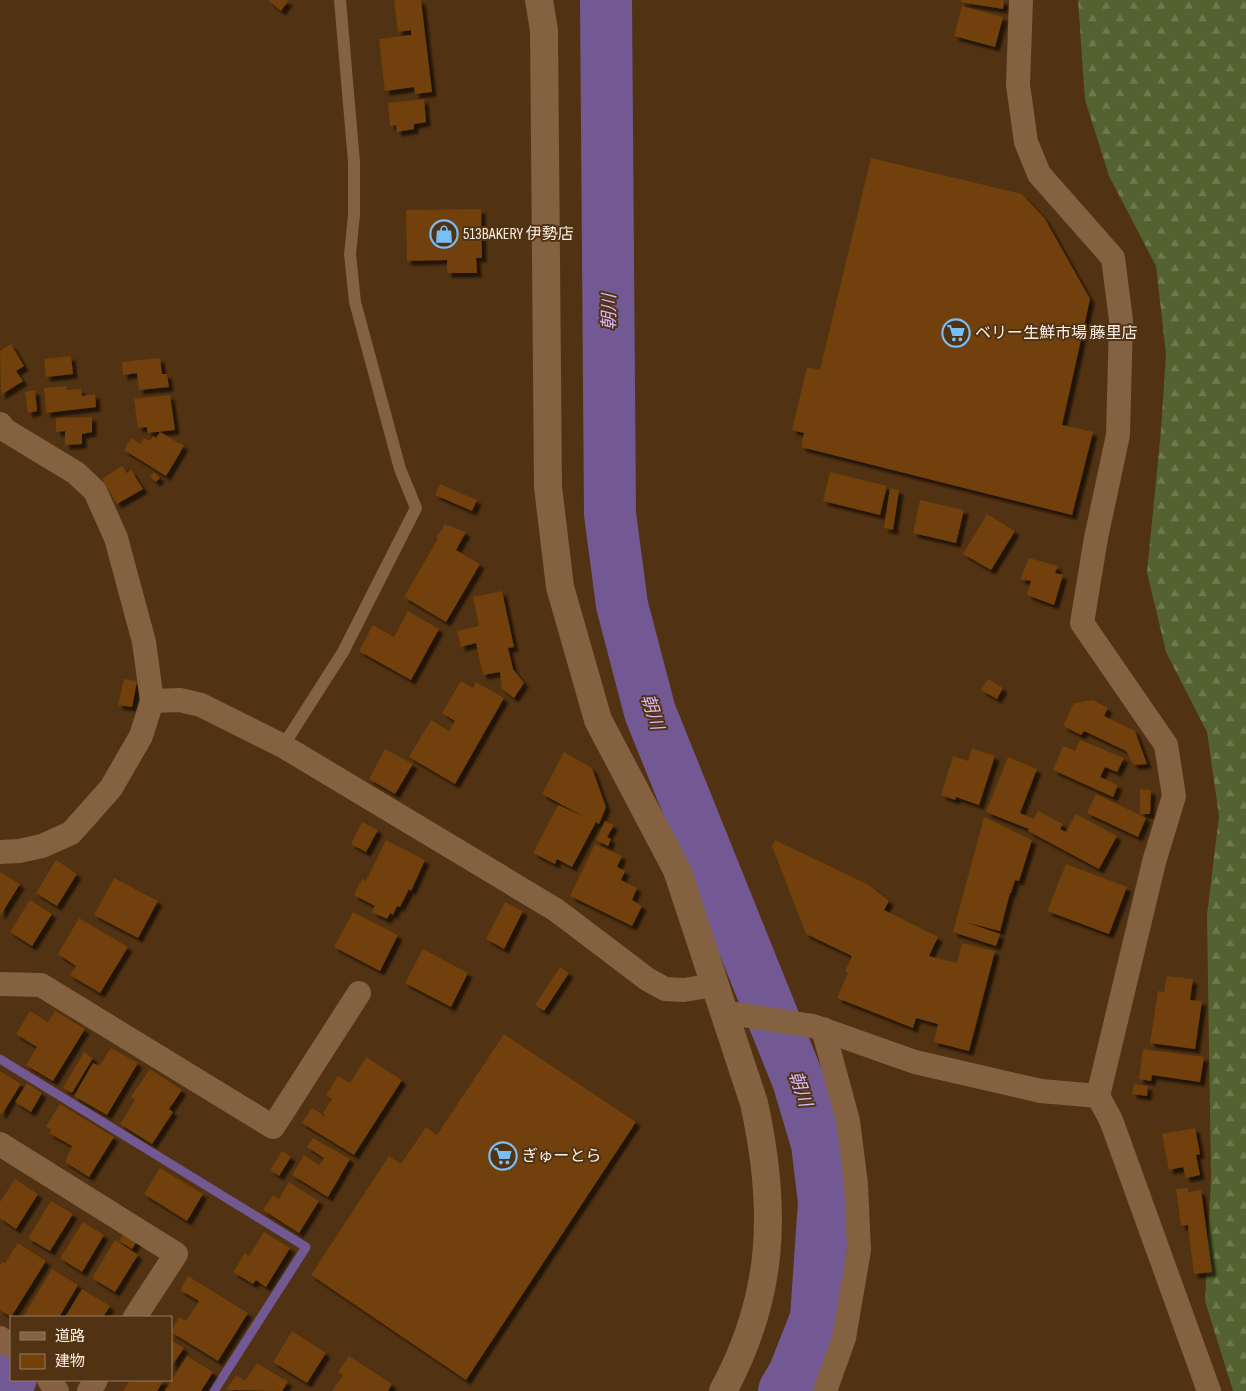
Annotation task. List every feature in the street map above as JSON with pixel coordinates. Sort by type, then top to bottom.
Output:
[{"type":"street","points":[[538,0],[544,30],[548,487],[560,587],[598,720],[677,870],[714,985],[736,1013],[762,1141],[768,1184],[770,1228],[764,1278],[751,1328],[737,1366],[723,1391]]},
{"type":"street","points":[[1021,0],[1018,85],[1026,142],[1039,174],[1113,258],[1121,320],[1118,436],[1096,538],[1082,623],[1166,745],[1174,796],[1154,862],[1098,1096],[1114,1129],[1209,1391]]},
{"type":"street","points":[[0,424],[5,430],[76,473],[94,491],[118,547],[144,642],[152,702],[141,736],[111,788],[71,833],[42,846],[19,851],[0,852]]},
{"type":"street","points":[[152,702],[180,700],[201,705],[283,746],[556,910],[647,979],[665,989],[684,990],[714,985]]},
{"type":"street","points":[[0,984],[41,985],[274,1127],[360,993]]},
{"type":"street","points":[[736,1013],[818,1028],[915,1062],[1042,1092],[1098,1096]]},
{"type":"street","points":[[818,1028],[848,1121],[856,1184],[859,1250],[844,1338],[825,1391]]},
{"type":"street","points":[[0,1144],[176,1254],[136,1316]]},
{"type":"street","points":[[50,1381],[58,1391]]},
{"type":"lane","points":[[283,746],[343,652],[416,508],[400,469],[355,302],[350,254],[354,215],[354,162],[340,0]]},
{"type":"green space","points":[[1078,0],[1246,0],[1246,1391],[1233,1391],[1205,1301],[1211,1178],[1207,915],[1219,816],[1207,732],[1166,652],[1147,572],[1161,430],[1166,354],[1156,266],[1109,176],[1085,100]]},
{"type":"building","points":[[268,0],[287,0],[288,1],[281,11]]},
{"type":"building","points":[[394,0],[421,0],[432,92],[415,94],[414,87],[385,91],[379,39],[411,35],[411,30],[398,32]]},
{"type":"building","points":[[961,0],[1004,0],[1003,9],[961,2]]},
{"type":"building","points":[[962,6],[1003,17],[995,47],[954,36]]},
{"type":"building","points":[[424,99],[426,122],[414,124],[414,129],[397,132],[396,125],[390,126],[388,103]]},
{"type":"building","name":"ベリー生鮮市場 藤里店","points":[[871,158],[1022,194],[1045,219],[1090,299],[1062,425],[1093,432],[1072,515],[801,447],[804,433],[792,430],[807,367],[820,370]]},
{"type":"building","name":"513BAKERY 伊勢店","points":[[481,209],[482,258],[476,258],[477,273],[447,273],[447,260],[407,261],[406,210]]},
{"type":"building","points":[[11,344],[24,366],[16,371],[23,381],[1,395],[0,351]]},
{"type":"building","points":[[71,356],[73,374],[46,377],[44,359]]},
{"type":"building","points":[[160,358],[162,374],[167,374],[169,387],[139,390],[137,373],[123,375],[122,362]]},
{"type":"building","points":[[66,386],[67,390],[81,389],[82,396],[95,394],[96,407],[46,413],[44,388]]},
{"type":"building","points":[[35,390],[37,411],[28,413],[25,392]]},
{"type":"building","points":[[170,395],[175,430],[147,433],[147,427],[138,428],[134,399]]},
{"type":"building","points":[[92,417],[92,432],[82,434],[82,444],[65,445],[65,431],[56,432],[56,418]]},
{"type":"building","points":[[160,432],[184,446],[166,476],[124,450],[131,438],[141,444],[144,438],[150,441],[153,436],[156,438]]},
{"type":"building","points":[[122,466],[127,473],[131,470],[143,489],[117,504],[102,479]]},
{"type":"building","points":[[154,472],[160,478],[156,482],[150,477]]},
{"type":"building","points":[[830,472],[887,486],[880,515],[823,501]]},
{"type":"building","points":[[440,484],[477,500],[472,511],[435,495]]},
{"type":"building","points":[[890,488],[899,490],[893,530],[884,528]]},
{"type":"building","points":[[920,500],[964,510],[956,543],[913,533]]},
{"type":"building","points":[[987,514],[1015,531],[991,570],[963,554]]},
{"type":"building","points":[[445,524],[466,532],[456,550],[480,564],[446,622],[404,597]]},
{"type":"building","points":[[1029,558],[1058,566],[1055,573],[1063,575],[1054,605],[1027,595],[1031,581],[1020,579]]},
{"type":"building","points":[[502,591],[514,647],[508,648],[513,669],[524,683],[514,698],[502,689],[500,672],[483,675],[476,643],[461,647],[457,631],[479,626],[473,597]]},
{"type":"building","points":[[408,611],[439,629],[411,680],[359,651],[373,625],[394,637]]},
{"type":"building","points":[[124,679],[137,681],[132,707],[118,705]]},
{"type":"building","points":[[988,679],[1003,688],[997,699],[981,690]]},
{"type":"building","points":[[461,681],[473,688],[476,682],[504,698],[455,784],[409,757],[431,720],[449,731],[455,721],[442,713]]},
{"type":"building","points":[[1093,700],[1108,708],[1104,716],[1135,731],[1147,764],[1134,765],[1126,751],[1084,731],[1081,735],[1063,726],[1074,703]]},
{"type":"building","points":[[1080,740],[1124,758],[1117,772],[1105,767],[1100,777],[1118,785],[1113,797],[1053,770],[1063,746],[1075,751]]},
{"type":"building","points":[[972,748],[995,756],[979,805],[956,797],[955,800],[941,795],[953,756],[968,761]]},
{"type":"building","points":[[385,749],[413,764],[395,794],[369,779]]},
{"type":"building","points":[[564,752],[592,768],[606,807],[599,824],[596,822],[572,867],[557,859],[555,864],[533,853],[558,805],[585,817],[542,794]]},
{"type":"building","points":[[1008,757],[1037,769],[1020,813],[1034,819],[1038,811],[1063,824],[1060,829],[1066,832],[1076,814],[1117,836],[1099,869],[1028,831],[1029,829],[986,812]]},
{"type":"building","points":[[1140,789],[1151,790],[1150,814],[1140,814]]},
{"type":"building","points":[[1096,794],[1146,818],[1138,837],[1087,813]]},
{"type":"building","points":[[984,817],[1032,840],[1019,881],[1015,880],[1010,893],[1000,931],[965,922],[1000,934],[996,946],[953,932]]},
{"type":"building","points":[[605,821],[614,825],[607,837],[611,839],[608,846],[596,840]]},
{"type":"building","points":[[362,822],[378,830],[366,852],[351,844]]},
{"type":"building","points":[[386,840],[425,860],[411,891],[409,889],[400,907],[397,906],[393,915],[390,913],[387,919],[372,912],[375,906],[354,895],[362,879],[366,881]]},
{"type":"building","points":[[775,840],[869,885],[889,901],[884,910],[938,937],[929,956],[957,963],[962,943],[995,951],[969,1051],[934,1042],[938,1024],[916,1018],[913,1028],[837,998],[848,973],[845,971],[852,956],[806,934],[772,846]]},
{"type":"building","points":[[595,844],[622,856],[617,867],[625,871],[621,880],[637,888],[632,900],[642,906],[632,926],[570,896]]},
{"type":"building","points":[[56,860],[77,874],[57,906],[36,893]]},
{"type":"building","points":[[1066,864],[1127,887],[1109,934],[1047,911]]},
{"type":"building","points":[[0,872],[20,884],[0,916]]},
{"type":"building","points":[[114,878],[158,901],[138,938],[94,915]]},
{"type":"building","points":[[30,900],[52,914],[32,946],[10,932]]},
{"type":"building","points":[[505,902],[523,911],[504,949],[486,939]]},
{"type":"building","points":[[353,912],[398,935],[380,971],[334,947]]},
{"type":"building","points":[[79,918],[128,947],[100,993],[70,975],[76,966],[58,954]]},
{"type":"building","points":[[423,949],[468,973],[451,1007],[405,983]]},
{"type":"building","points":[[560,967],[569,973],[544,1011],[535,1005]]},
{"type":"building","points":[[1167,976],[1193,979],[1190,1000],[1202,1001],[1195,1049],[1150,1043],[1158,991],[1164,992]]},
{"type":"building","points":[[30,1011],[48,1022],[55,1011],[85,1029],[53,1081],[26,1065],[37,1047],[16,1034]]},
{"type":"building","points":[[504,1034],[636,1122],[466,1380],[311,1275],[389,1156],[401,1164],[426,1127],[437,1135]]},
{"type":"building","points":[[111,1048],[138,1063],[107,1115],[74,1096],[93,1063],[99,1066]]},
{"type":"building","points":[[1143,1049],[1204,1057],[1200,1082],[1152,1075],[1151,1081],[1139,1079]]},
{"type":"building","points":[[84,1052],[93,1058],[72,1093],[63,1088]]},
{"type":"building","points":[[366,1057],[402,1080],[354,1155],[302,1123],[312,1108],[326,1117],[323,1113],[332,1099],[326,1095],[338,1076],[350,1083]]},
{"type":"building","points":[[150,1069],[182,1090],[169,1109],[173,1112],[152,1144],[120,1124],[135,1100],[131,1097]]},
{"type":"building","points":[[0,1071],[21,1084],[2,1114],[0,1113]]},
{"type":"building","points":[[27,1083],[42,1093],[31,1112],[15,1102]]},
{"type":"building","points":[[1134,1084],[1148,1086],[1147,1096],[1132,1094]]},
{"type":"building","points":[[60,1104],[114,1137],[89,1177],[65,1162],[72,1146],[49,1133],[51,1130],[46,1126]]},
{"type":"building","points":[[1195,1128],[1200,1154],[1196,1155],[1200,1175],[1186,1178],[1183,1167],[1169,1170],[1162,1134]]},
{"type":"building","points":[[313,1138],[350,1159],[328,1197],[292,1175],[304,1155],[319,1165],[324,1158],[307,1147]]},
{"type":"building","points":[[282,1151],[291,1157],[279,1176],[270,1170]]},
{"type":"building","points":[[160,1168],[203,1194],[187,1221],[144,1194]]},
{"type":"building","points":[[15,1179],[38,1194],[16,1229],[0,1218],[0,1202]]},
{"type":"building","points":[[289,1182],[319,1201],[299,1233],[263,1210],[273,1195],[279,1199]]},
{"type":"building","points":[[1188,1188],[1188,1192],[1201,1190],[1212,1272],[1194,1274],[1188,1225],[1181,1226],[1176,1189]]},
{"type":"building","points":[[51,1201],[73,1214],[50,1251],[28,1238]]},
{"type":"building","points":[[83,1222],[104,1235],[82,1272],[60,1258]]},
{"type":"building","points":[[264,1232],[290,1248],[266,1287],[256,1280],[253,1284],[233,1272],[245,1253],[249,1256]]},
{"type":"building","points":[[124,1233],[137,1241],[132,1249],[119,1241]]},
{"type":"building","points":[[115,1240],[138,1255],[115,1292],[92,1278]]},
{"type":"building","points":[[18,1243],[46,1261],[10,1316],[0,1310],[0,1265],[2,1262],[5,1263]]},
{"type":"building","points":[[52,1269],[78,1285],[60,1316],[24,1316]]},
{"type":"building","points":[[188,1276],[248,1313],[218,1361],[172,1333],[179,1317],[186,1321],[199,1301],[180,1290]]},
{"type":"building","points":[[82,1289],[110,1306],[104,1316],[66,1316]]},
{"type":"building","points":[[292,1331],[326,1353],[307,1383],[273,1362]]},
{"type":"building","points":[[172,1341],[184,1348],[172,1366]]},
{"type":"building","points":[[187,1356],[213,1372],[201,1391],[165,1391]]},
{"type":"building","points":[[349,1356],[392,1384],[388,1391],[332,1391],[343,1375],[338,1372]]},
{"type":"building","points":[[257,1363],[288,1382],[282,1391],[226,1390],[236,1375],[245,1381]]},
{"type":"building","points":[[129,1381],[163,1381],[157,1391],[123,1391]]},
{"type":"waterway","name":"朝川","points":[[606,0],[610,514],[622,605],[650,712],[798,1080],[817,1144],[824,1202],[816,1318],[794,1374],[784,1391]]},
{"type":"waterway","points":[[0,1059],[306,1247],[214,1391]]},
{"type":"waterway","points":[[0,1364],[10,1377]]},
{"type":"place","name":"513BAKERY 伊勢店","points":[[444,234]]},
{"type":"place","name":"ベリー生鮮市場 藤里店","points":[[956,333]]},
{"type":"place","name":"ぎゅーとら","points":[[503,1156]]}]
